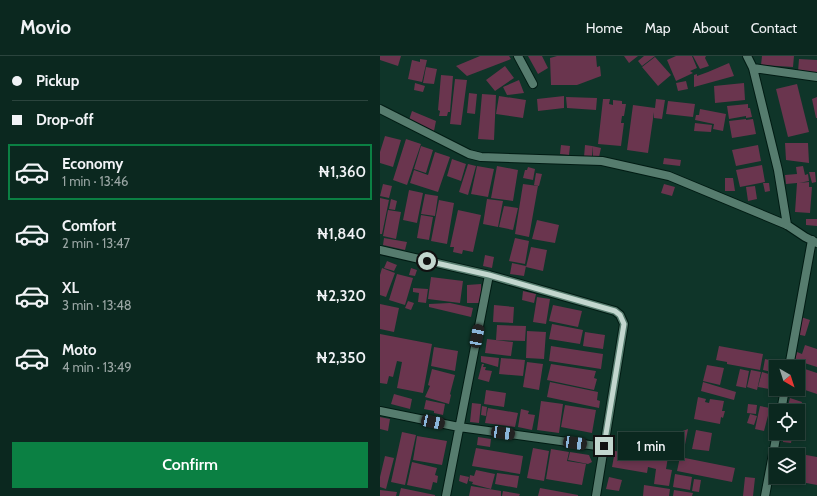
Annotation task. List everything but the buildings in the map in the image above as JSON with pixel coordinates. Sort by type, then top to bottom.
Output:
[{"type":"street","points":[[518,56],[533,84]]},
{"type":"street","points":[[747,56],[753,68],[778,170],[787,224]]},
{"type":"street","points":[[753,68],[817,77]]},
{"type":"street","points":[[380,109],[469,154],[481,157],[602,161],[669,176],[787,224],[814,242],[789,360]]},
{"type":"street","points":[[380,250],[489,275],[615,311],[623,319],[624,324],[596,496]]},
{"type":"street","points":[[446,496],[489,275]]},
{"type":"street","points":[[380,410],[459,427],[604,446]]},
{"type":"street","points":[[765,496],[775,440]]},
{"type":"route","points":[[427,261],[489,275],[615,311],[620,315],[624,324],[604,446]]}]
